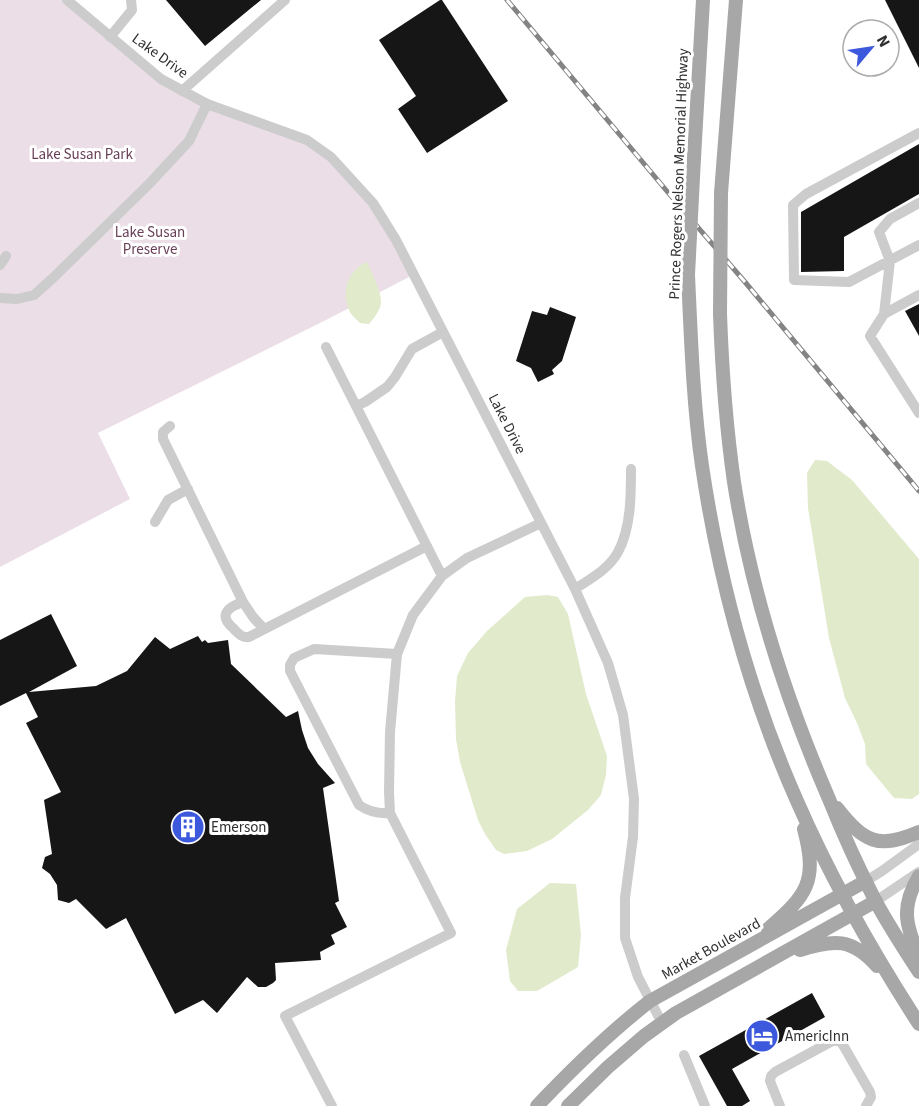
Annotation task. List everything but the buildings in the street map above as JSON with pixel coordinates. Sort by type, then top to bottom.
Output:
[{"type":"main road","name":"Prince Rogers Nelson Memorial Highway","points":[[703,0],[688,275],[696,411],[713,533],[747,666],[795,798],[853,914],[919,1024]]},
{"type":"main road","points":[[736,0],[721,193],[720,314],[734,483],[747,549],[772,645],[809,753],[876,901],[919,972]]},
{"type":"main road","points":[[821,782],[837,808],[861,834],[873,840],[894,842],[919,832]]},
{"type":"main road","points":[[749,946],[787,912],[808,884],[810,869],[806,837],[795,798]]},
{"type":"main road","points":[[919,874],[910,896],[907,917],[908,928],[919,955]]},
{"type":"main road","name":"Market Boulevard","points":[[537,1106],[582,1059],[620,1024],[650,1001],[866,881]]},
{"type":"main road","points":[[568,1106],[644,1036],[676,1013],[876,901]]},
{"type":"main road","points":[[775,958],[826,943],[837,942],[850,945],[872,959],[899,993]]},
{"type":"street","name":"Lake Drive","points":[[67,0],[161,80],[207,104],[307,140],[331,157],[373,203],[396,240],[574,589],[608,663],[623,715],[634,798],[633,837],[625,898],[625,938],[638,977],[662,1023]]},
{"type":"street","points":[[110,37],[132,10],[131,0]]},
{"type":"street","points":[[182,91],[285,0]]},
{"type":"street","points":[[0,298],[17,299],[34,294],[54,277],[189,141],[207,104]]},
{"type":"street","points":[[919,134],[806,194],[793,205],[794,280],[849,282],[919,245]]},
{"type":"street","points":[[919,202],[890,219],[879,232],[890,261],[884,314],[870,336],[919,413]]},
{"type":"street","points":[[884,314],[919,295]]},
{"type":"street","points":[[356,406],[387,387],[412,349],[443,332]]},
{"type":"street","points":[[326,348],[442,576]]},
{"type":"street","points":[[170,426],[163,432],[163,439],[243,602],[264,629]]},
{"type":"street","points":[[574,589],[592,578],[618,553],[625,533],[631,496],[631,469]]},
{"type":"street","points":[[155,522],[168,500],[188,489]]},
{"type":"street","points":[[332,1106],[285,1016],[451,933],[390,813],[390,732],[397,654],[413,615],[442,576],[467,558],[540,523]]},
{"type":"street","points":[[243,602],[231,607],[225,619],[245,638],[427,546]]},
{"type":"street","points":[[390,813],[380,814],[366,811],[358,804],[290,671],[290,665],[294,658],[314,649],[397,654]]},
{"type":"street","name":"Market Boulevard","points":[[866,881],[919,844]]},
{"type":"street","points":[[876,901],[919,874]]},
{"type":"street","points":[[780,1106],[770,1081],[771,1076],[834,1040],[841,1041],[870,1092],[871,1097],[866,1106]]},
{"type":"street","points":[[684,1055],[705,1106]]},
{"type":"green space","name":"Lake Susan Preserve","points":[[0,0],[67,0],[161,79],[307,140],[373,203],[413,275],[98,433],[130,499],[0,567]]},
{"type":"shaded area","points":[[367,262],[381,299],[378,312],[369,324],[360,323],[353,316],[346,298],[351,276],[360,265]]},
{"type":"shaded area","points":[[815,460],[827,461],[852,480],[919,559],[919,794],[912,799],[894,798],[866,764],[865,744],[845,698],[829,638],[808,508],[807,473]]},
{"type":"shaded area","points":[[547,595],[558,597],[568,614],[586,694],[607,756],[606,775],[601,795],[588,810],[552,839],[527,851],[504,854],[496,850],[478,820],[460,762],[456,739],[457,676],[468,653],[487,631],[525,597]]},
{"type":"shaded area","points":[[550,883],[576,884],[581,935],[578,967],[537,991],[518,991],[510,981],[506,950],[517,909]]},
{"type":"railway","points":[[507,0],[919,491]]},
{"type":"place","name":"Emerson","points":[[188,827]]},
{"type":"place","name":"AmericInn","points":[[762,1036]]},
{"type":"park label","name":"Lake Susan Park","points":[[82,154]]}]
